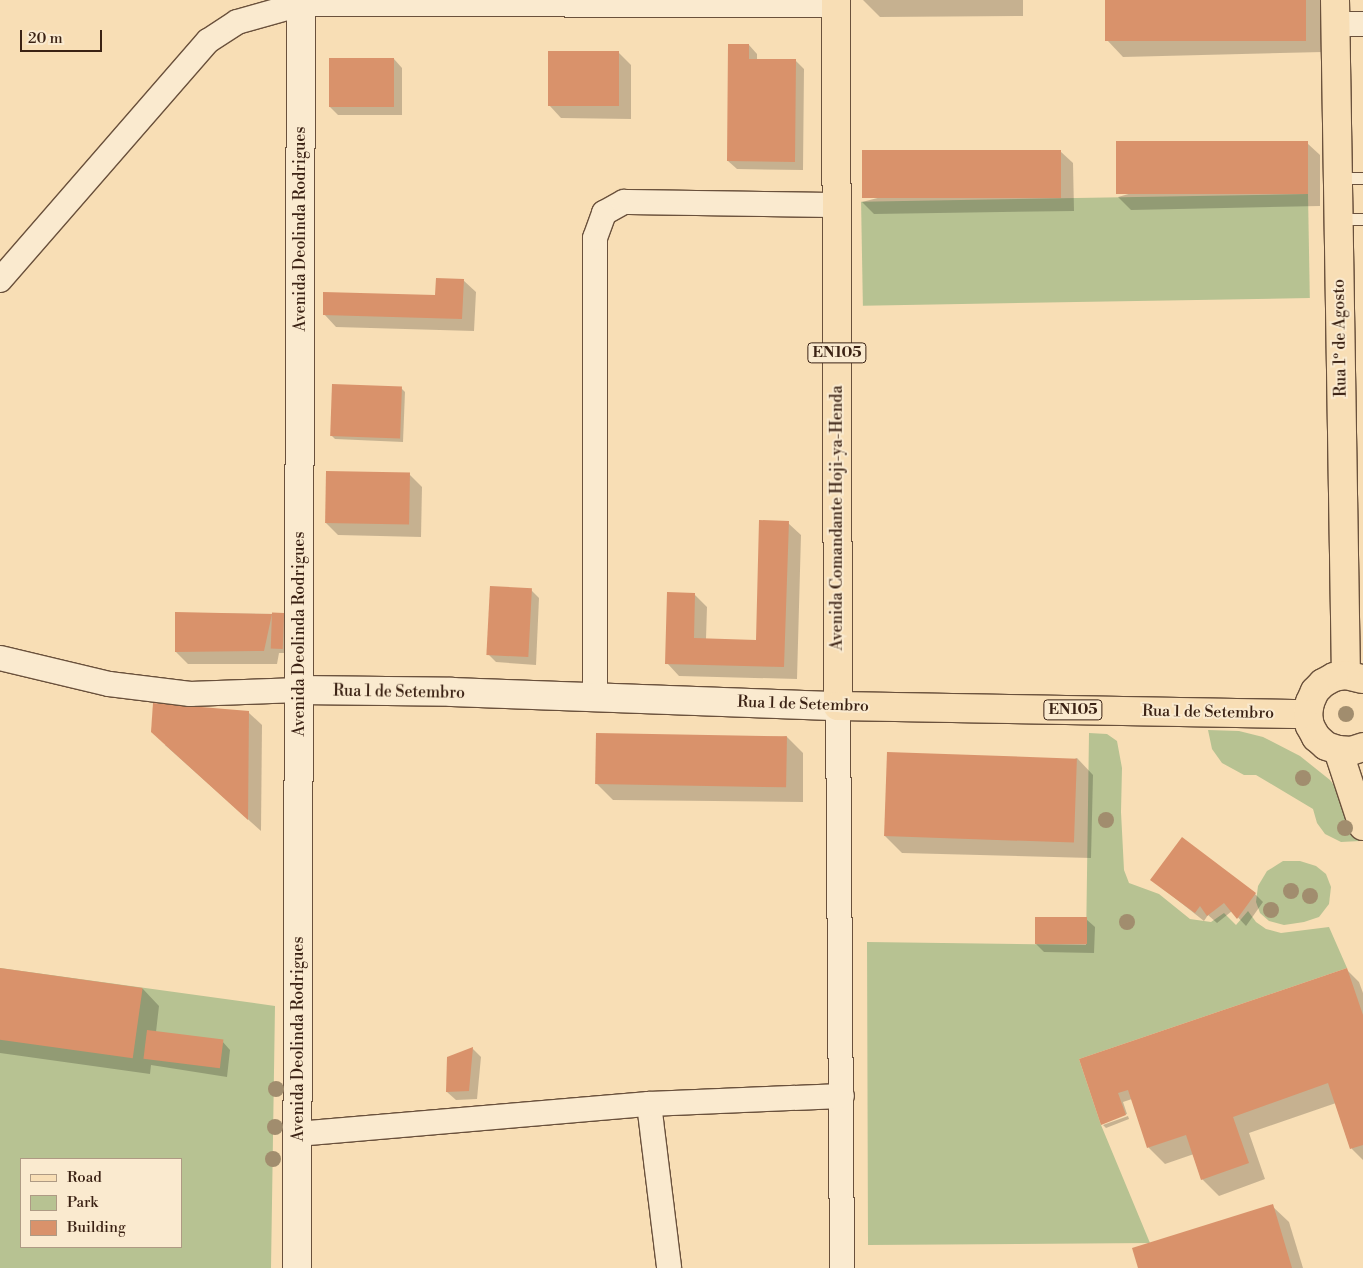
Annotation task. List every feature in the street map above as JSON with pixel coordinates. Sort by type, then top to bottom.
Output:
[{"type":"main road","name":"Avenida Comandante Hoji-ya-Henda","points":[[836,2],[838,706]]},
{"type":"main road","name":"Rua 1º de Agosto","points":[[1335,12],[1350,178],[1354,678]]},
{"type":"main road","points":[[1354,678],[1334,677],[1323,683],[1315,691],[1310,702],[1308,714],[1310,726],[1316,737],[1326,746],[1351,748],[1363,826]]},
{"type":"main road","name":"Rua 1 de Setembro","points":[[838,706],[1308,714]]},
{"type":"street","points":[[0,280],[208,41],[237,22],[301,2],[836,2]]},
{"type":"street","name":"Avenida Deolinda Rodrigues","points":[[297,1268],[301,2]]},
{"type":"street","points":[[1335,12],[1363,24]]},
{"type":"street","points":[[595,697],[595,238],[604,213],[624,202],[836,205]]},
{"type":"street","points":[[0,658],[109,684],[190,694],[299,690]]},
{"type":"street","name":"Rua 1 de Setembro","points":[[299,690],[595,697],[838,706]]},
{"type":"street","points":[[838,706],[842,1268]]},
{"type":"street","points":[[297,1134],[649,1104],[842,1096]]},
{"type":"street","points":[[649,1104],[669,1268]]},
{"type":"green space","points":[[1308,194],[1310,298],[863,306],[861,202]]},
{"type":"green space","points":[[1208,730],[1239,731],[1263,737],[1300,756],[1330,780],[1346,801],[1360,841],[1341,842],[1325,834],[1317,823],[1313,809],[1256,775],[1244,775],[1222,763],[1212,749]]},
{"type":"green space","points":[[1089,733],[1107,734],[1117,741],[1122,768],[1121,812],[1124,870],[1129,883],[1159,894],[1190,919],[1211,922],[1224,913],[1236,925],[1248,911],[1256,922],[1266,929],[1281,933],[1329,927],[1347,968],[1079,1059],[1101,1125],[1150,1243],[868,1245],[867,942],[1086,945]]},
{"type":"green space","points":[[1283,861],[1300,861],[1316,866],[1326,874],[1331,887],[1329,904],[1319,917],[1304,922],[1284,925],[1269,921],[1260,913],[1256,902],[1258,886],[1267,871]]},
{"type":"green space","points":[[0,968],[275,1006],[271,1268],[0,1268]]},
{"type":"building","points":[[1105,0],[1306,0],[1306,41],[1105,41]]},
{"type":"building","points":[[728,44],[749,44],[749,59],[796,59],[795,162],[727,161]]},
{"type":"building","points":[[548,51],[619,51],[619,106],[548,106]]},
{"type":"building","points":[[329,58],[394,58],[394,107],[329,107]]},
{"type":"building","points":[[1116,141],[1308,141],[1308,194],[1116,194]]},
{"type":"building","points":[[862,150],[1061,150],[1061,198],[862,198]]},
{"type":"building","points":[[436,278],[464,279],[462,319],[323,315],[323,292],[435,295]]},
{"type":"building","points":[[332,384],[402,386],[400,438],[330,436]]},
{"type":"building","points":[[326,471],[410,472],[409,524],[325,523]]},
{"type":"building","points":[[759,520],[789,521],[784,667],[665,664],[667,592],[695,593],[694,638],[756,640]]},
{"type":"building","points":[[490,586],[532,588],[528,657],[486,655]]},
{"type":"building","points":[[175,612],[272,614],[264,651],[175,652]]},
{"type":"building","points":[[272,613],[284,613],[283,649],[271,649]]},
{"type":"building","points":[[153,703],[249,711],[248,820],[151,732]]},
{"type":"building","points":[[596,733],[787,736],[786,787],[595,784]]},
{"type":"building","points":[[887,752],[1077,759],[1074,843],[884,836]]},
{"type":"building","points":[[1182,837],[1256,893],[1237,919],[1224,903],[1207,916],[1200,906],[1195,913],[1150,880]]},
{"type":"building","points":[[1035,917],[1087,917],[1087,944],[1035,944]]},
{"type":"building","points":[[0,968],[143,988],[133,1058],[0,1040]]},
{"type":"building","points":[[1347,968],[1363,1015],[1363,1145],[1350,1149],[1328,1083],[1233,1117],[1249,1163],[1201,1180],[1186,1135],[1147,1148],[1128,1090],[1118,1093],[1126,1115],[1101,1125],[1079,1059]]},
{"type":"building","points":[[147,1030],[223,1039],[220,1068],[143,1059]]},
{"type":"building","points":[[473,1047],[469,1091],[446,1092],[447,1057]]},
{"type":"building","points":[[1273,1204],[1292,1268],[1138,1268],[1132,1248]]}]
